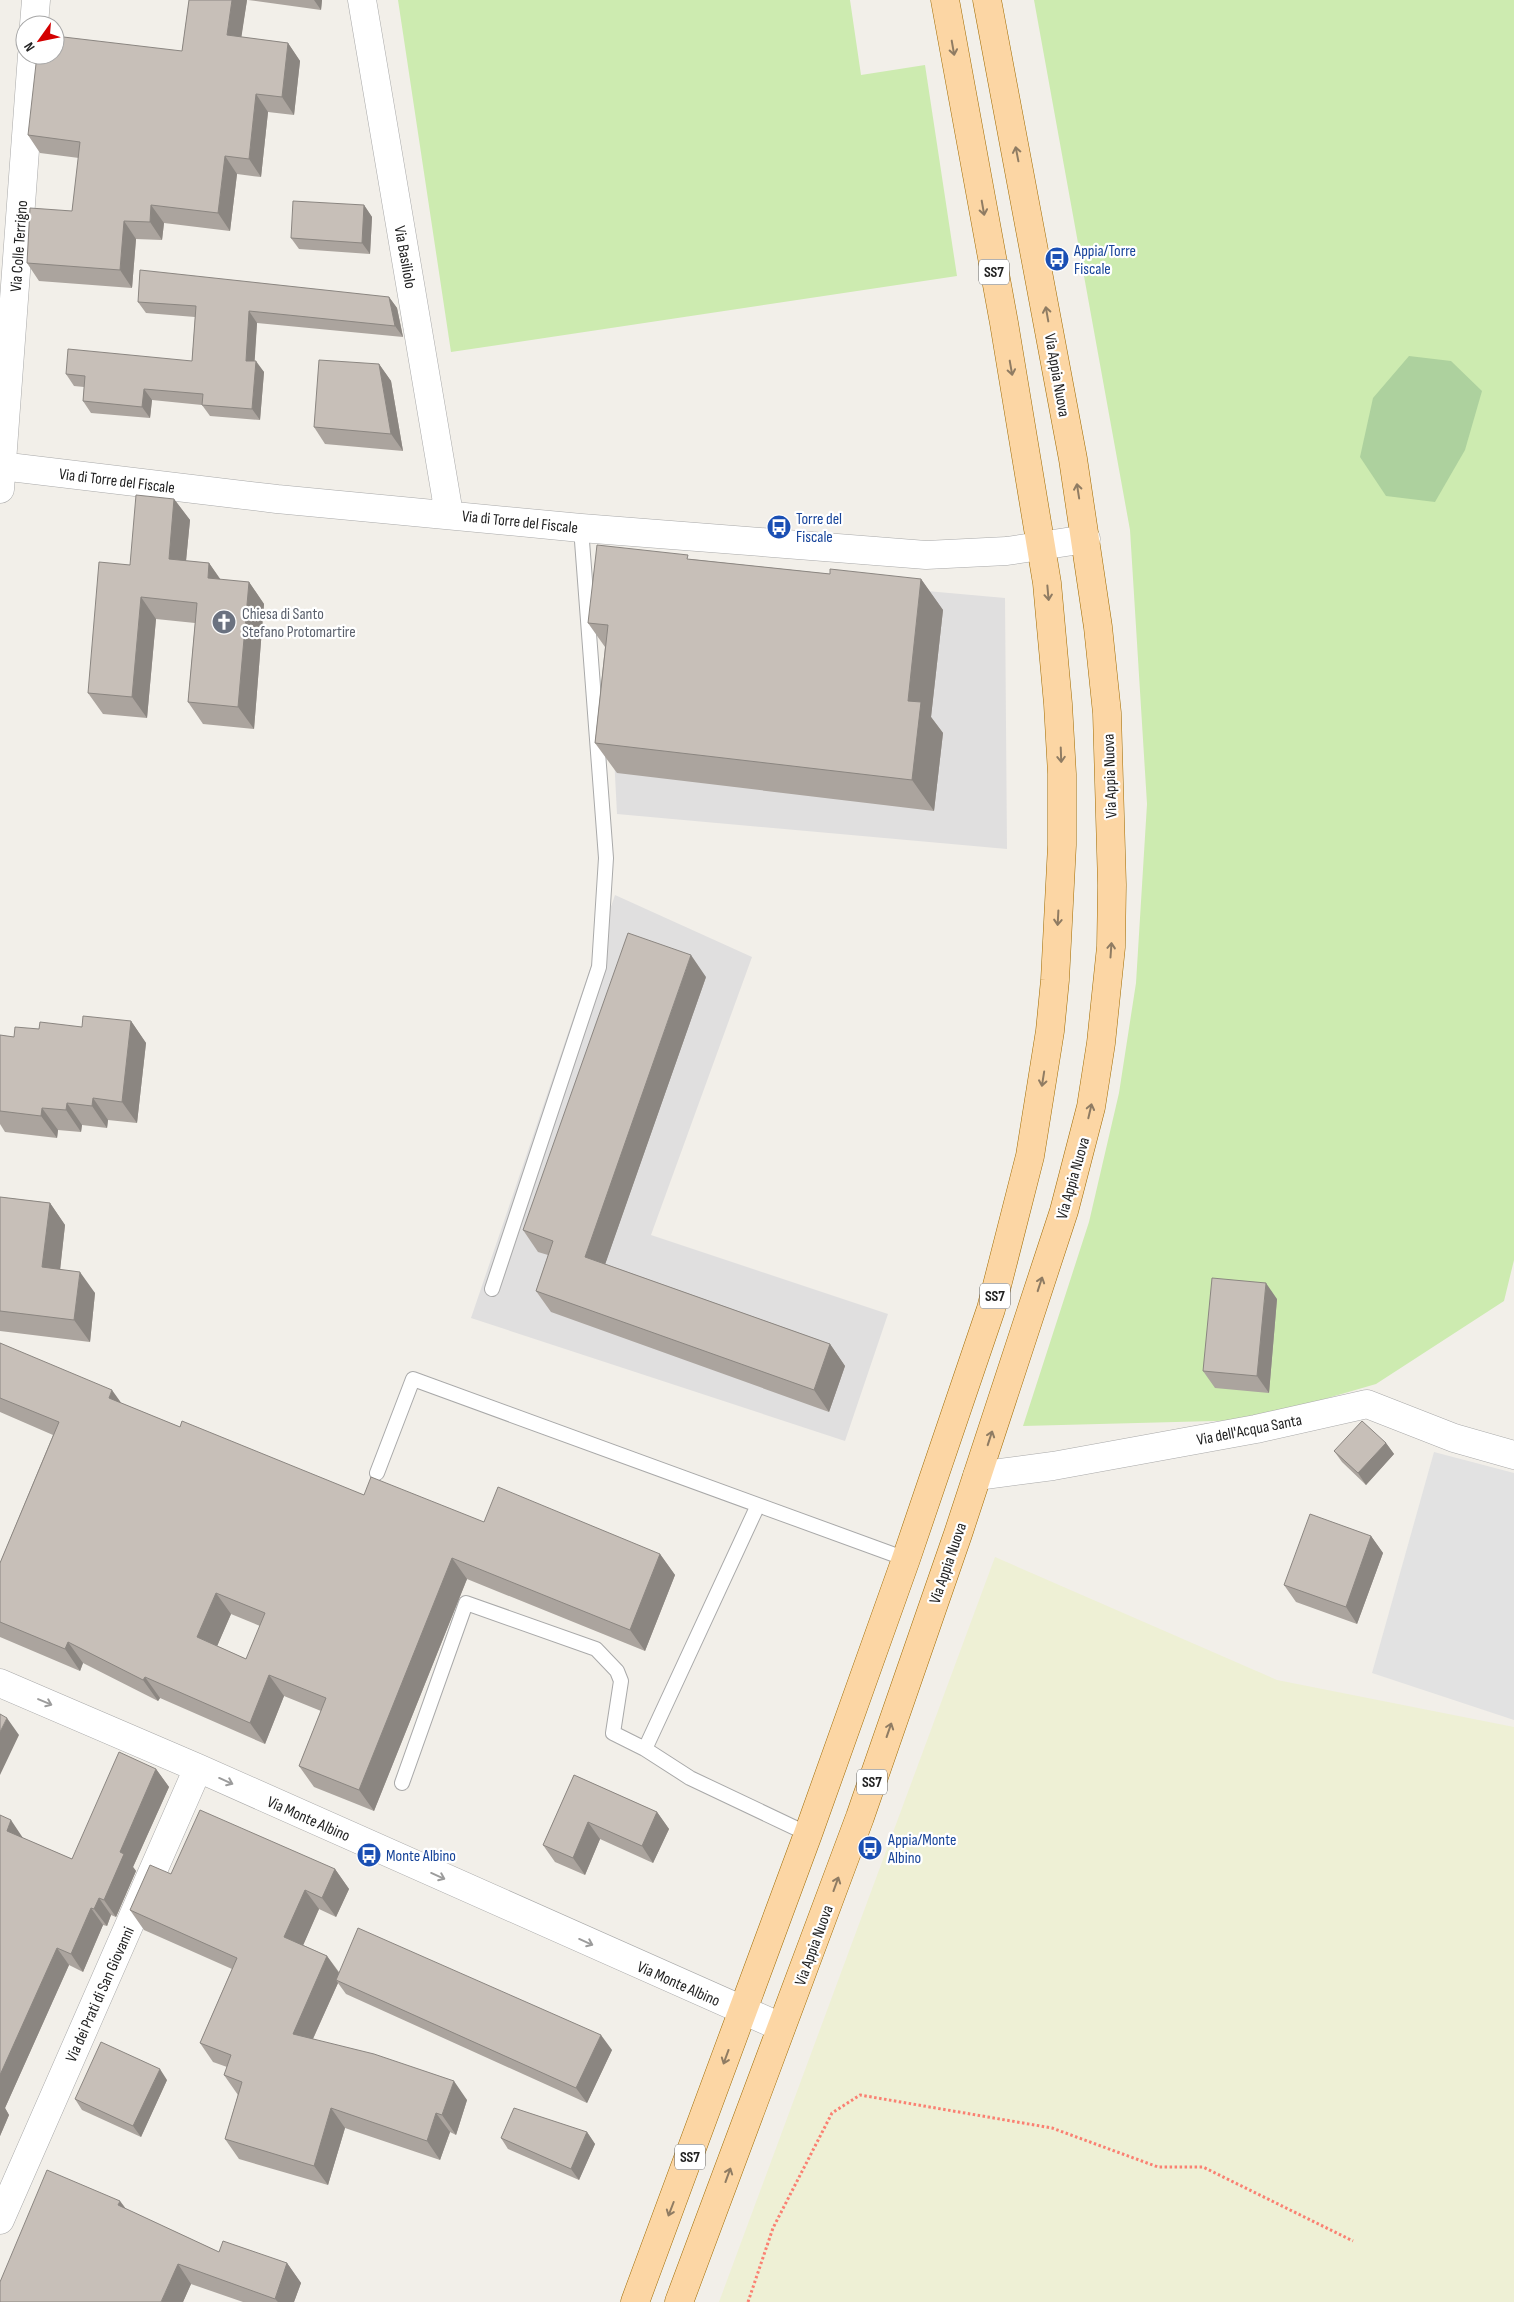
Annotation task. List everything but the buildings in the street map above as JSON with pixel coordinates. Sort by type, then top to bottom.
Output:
[{"type":"main road","name":"SS7","points":[[635,2302],[808,1834],[906,1559],[1002,1268],[1030,1156],[1050,1031],[1055,980],[1062,845],[1062,774],[1058,704],[1041,545],[945,0]]},
{"type":"main road","name":"Via Appia Nuova","points":[[678,2302],[726,2180],[860,1817],[977,1476],[1078,1160],[1091,1107],[1102,1034],[1112,927],[1111,800],[1107,713],[1086,539],[1045,303],[988,0]]},
{"type":"street","points":[[35,15],[36,0]]},
{"type":"street","name":"Via Basiliolo","points":[[362,0],[449,514]]},
{"type":"street","name":"Via Colle Terrigno","points":[[1,474],[31,65]]},
{"type":"street","name":"Via di Torre del Fiscale","points":[[1,474],[449,514],[581,528],[926,555],[1007,551],[1086,539]]},
{"type":"street","name":"Via dell'Acqua Santa","points":[[977,1476],[1025,1471],[1256,1429],[1367,1404],[1454,1438],[1514,1455]]},
{"type":"street","name":"Via Monte Albino","points":[[0,1683],[198,1768],[781,2027]]},
{"type":"street","name":"Via dei Prati di San Giovanni","points":[[0,2220],[198,1768]]},
{"type":"lane","points":[[492,1289],[598,967],[606,858],[581,528]]},
{"type":"lane","points":[[377,1473],[413,1379],[906,1559]]},
{"type":"lane","points":[[645,1749],[758,1505]]},
{"type":"lane","points":[[402,1782],[466,1603],[596,1649],[617,1671],[621,1681],[613,1733],[645,1749],[690,1778],[808,1834]]},
{"type":"path","points":[[748,2302],[772,2228],[832,2113],[860,2095],[1052,2128],[1158,2167],[1202,2167],[1353,2241]]},
{"type":"shaded area","points":[[604,562],[1005,598],[1007,849],[617,814]]},
{"type":"shaded area","points":[[615,895],[752,957],[651,1235],[888,1314],[845,1441],[471,1318]]},
{"type":"shaded area","points":[[1434,1452],[1514,1473],[1514,1720],[1372,1673]]},
{"type":"green space","points":[[398,0],[850,0],[861,75],[925,65],[957,276],[451,352]]},
{"type":"green space","points":[[1034,0],[1514,0],[1514,1260],[1504,1301],[1376,1384],[1252,1420],[1023,1426],[1089,1222],[1119,1093],[1136,983],[1147,804],[1130,530]]},
{"type":"green space","points":[[1409,356],[1451,361],[1482,391],[1465,450],[1435,502],[1386,496],[1360,457],[1373,398]]},
{"type":"green space","points":[[995,1557],[1277,1680],[1514,1727],[1514,2302],[719,2302]]},
{"type":"place","name":"Appia/Torre Fiscale","points":[[1057,259]]},
{"type":"place","name":"Torre del Fiscale","points":[[779,527]]},
{"type":"place","name":"Chiesa di Santo Stefano Protomartire","points":[[224,622]]},
{"type":"place","name":"Appia/Monte Albino","points":[[870,1848]]},
{"type":"place","name":"Monte Albino","points":[[369,1855]]}]
